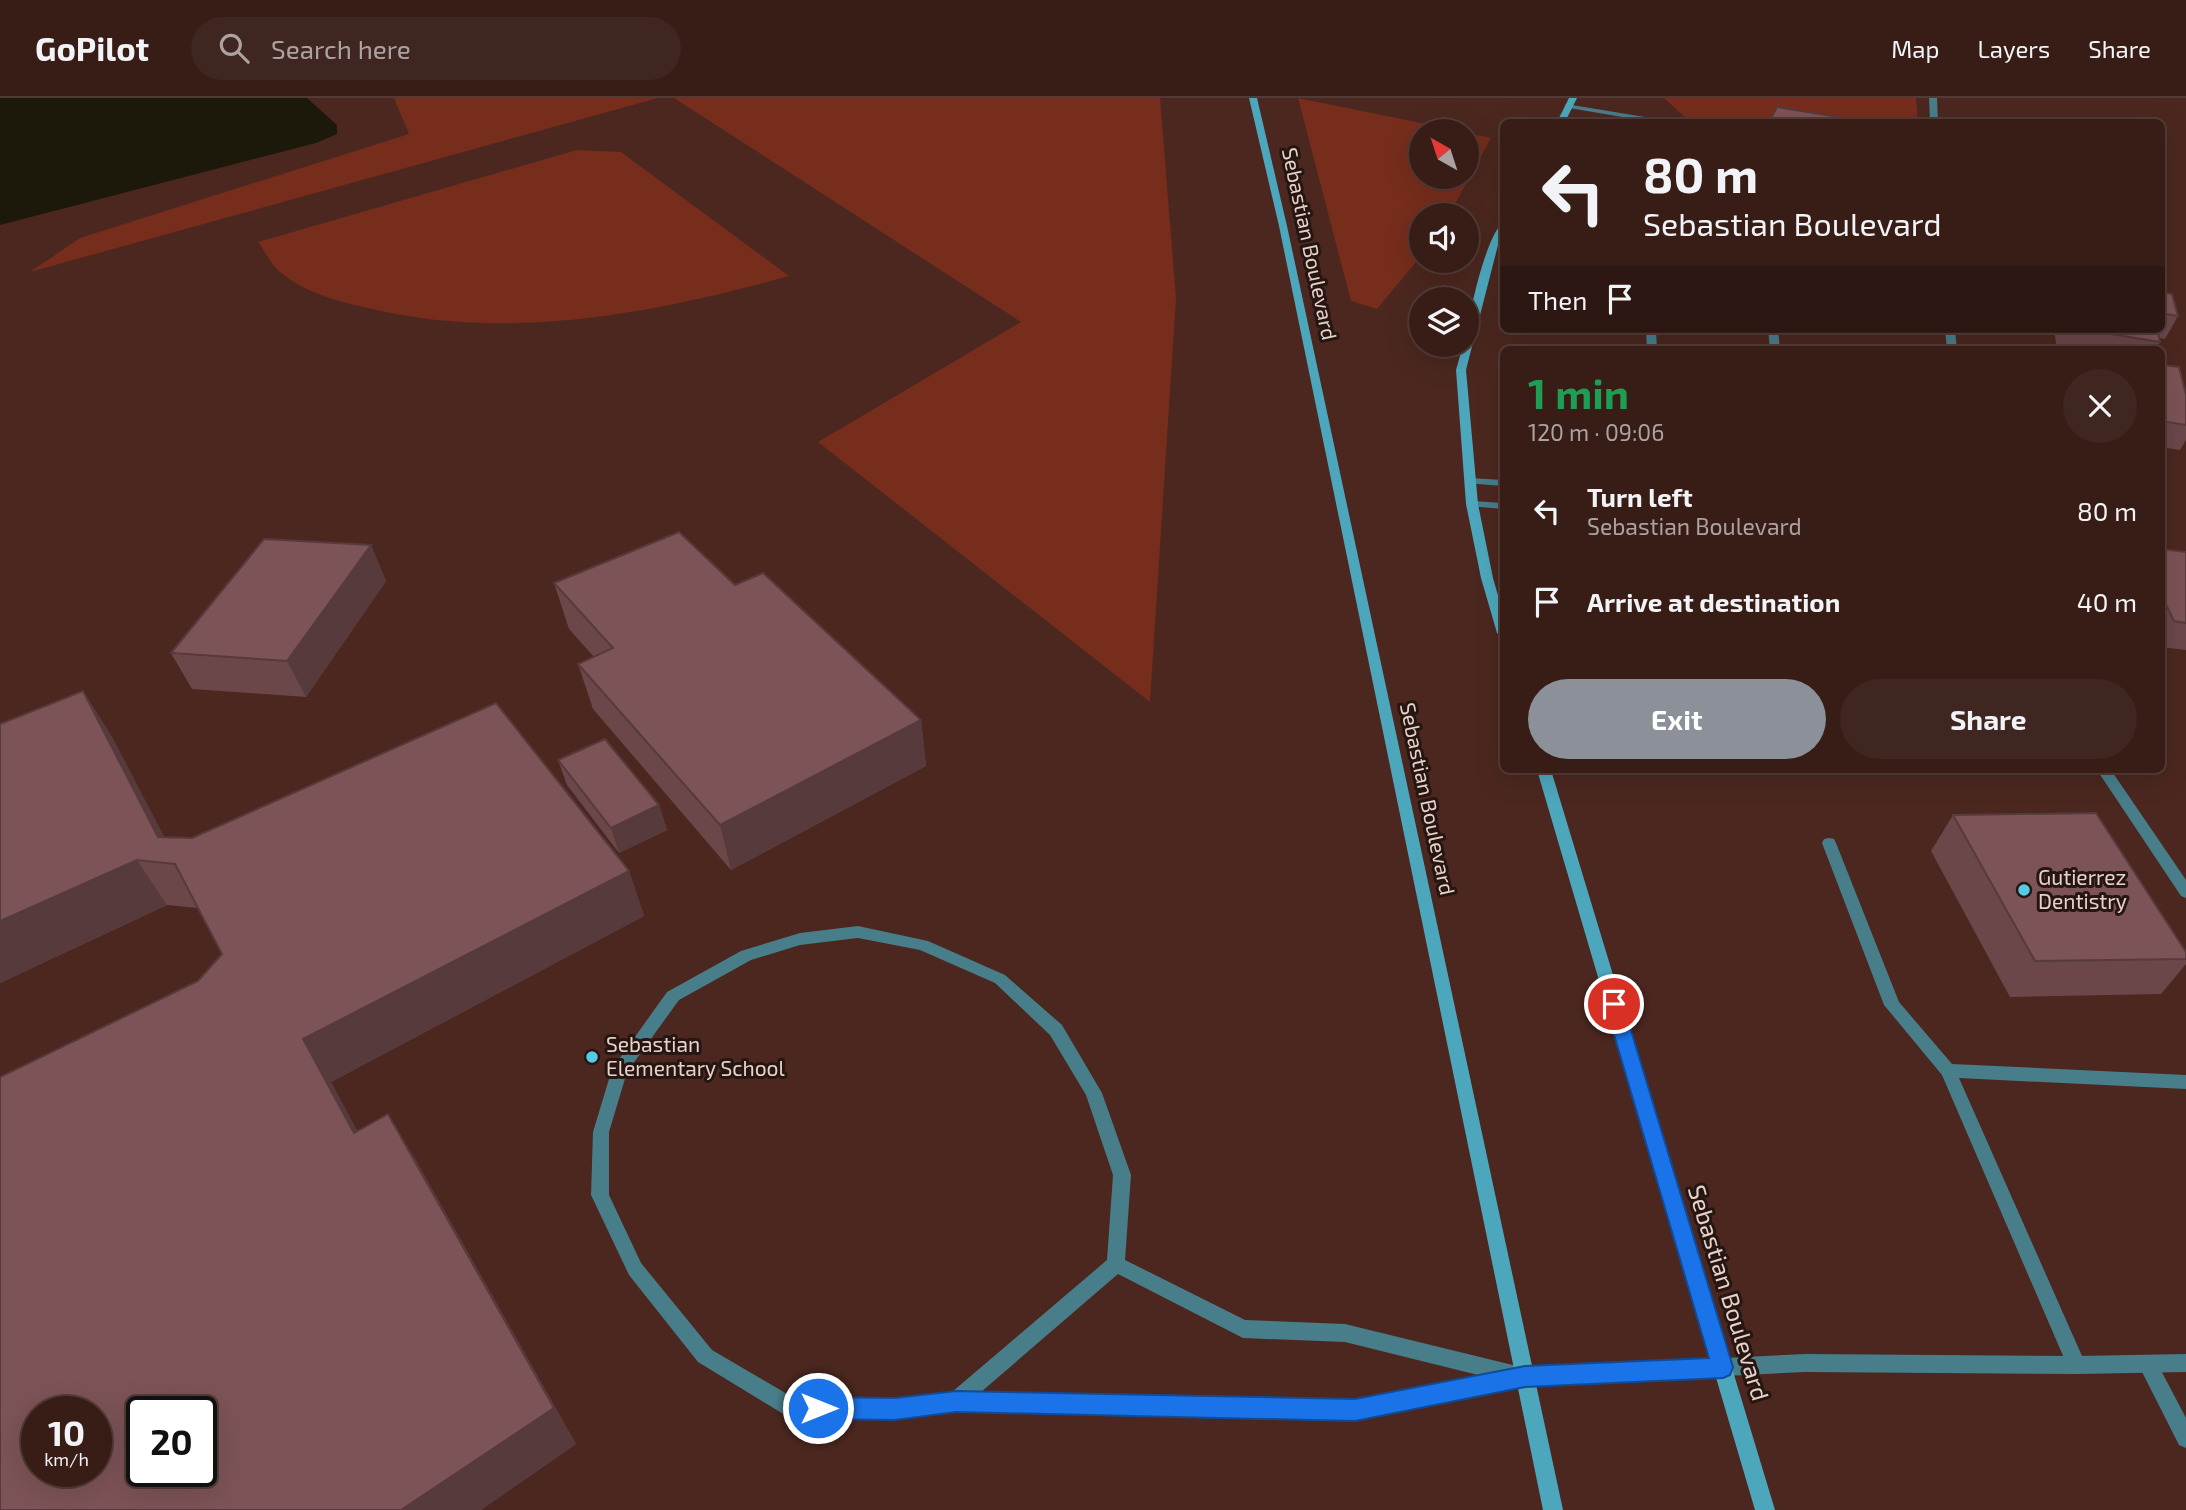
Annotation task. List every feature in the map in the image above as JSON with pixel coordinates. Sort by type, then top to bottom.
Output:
[{"type":"main road","name":"Sebastian Boulevard","points":[[1253,98],[1553,1510]]},
{"type":"main road","points":[[1562,119],[1571,102]]},
{"type":"main road","points":[[1500,232],[1493,245],[1461,370],[1472,504],[1487,578],[1500,624]]},
{"type":"main road","name":"Sebastian Boulevard","points":[[1545,773],[1765,1510]]},
{"type":"street","points":[[1933,98],[1934,119]]},
{"type":"street","points":[[1571,102],[1649,119]]},
{"type":"street","points":[[1469,481],[1500,483]]},
{"type":"street","points":[[1472,504],[1500,506]]},
{"type":"street","points":[[2106,773],[2186,892]]},
{"type":"street","points":[[1829,843],[1892,1005],[1948,1071],[2077,1365]]},
{"type":"street","points":[[956,1401],[1116,1265],[1122,1175],[1094,1093],[1056,1030],[1000,979],[923,944],[858,932],[800,939],[746,955],[673,996],[620,1069],[601,1132],[600,1195],[635,1269],[705,1356],[792,1408],[895,1409],[956,1401],[1355,1410],[1525,1377],[1805,1363],[2186,1363]]},
{"type":"street","points":[[1948,1071],[2186,1082]]},
{"type":"street","points":[[1116,1265],[1243,1329],[1345,1333],[1525,1377]]},
{"type":"street","points":[[2147,1364],[2186,1438]]},
{"type":"shaded area","points":[[0,98],[307,98],[337,125],[337,134],[316,143],[0,225]]},
{"type":"shaded area","points":[[394,98],[658,98],[30,272],[80,238],[409,134]]},
{"type":"shaded area","points":[[674,98],[1160,98],[1176,298],[1150,702],[818,442],[1021,322]]},
{"type":"shaded area","points":[[1298,98],[1409,121],[1409,189],[1463,189],[1456,203],[1409,203],[1409,270],[1377,309],[1351,301]]},
{"type":"shaded area","points":[[1664,98],[1916,98],[1918,119],[1687,119]]},
{"type":"shaded area","points":[[1479,136],[1491,138],[1479,160]]},
{"type":"shaded area","points":[[577,150],[621,152],[789,276],[686,302],[633,312],[527,323],[474,323],[421,318],[368,308],[322,295],[300,286],[280,272],[258,242]]},
{"type":"building","points":[[1777,107],[1851,119],[1771,119]]},
{"type":"building","points":[[2165,293],[2172,294],[2178,316],[2165,314]]},
{"type":"building","points":[[2105,333],[2158,333],[2160,342]]},
{"type":"building","points":[[2165,365],[2179,367],[2186,395],[2186,425],[2165,422]]},
{"type":"building","points":[[679,532],[735,585],[763,573],[921,720],[720,825],[578,664],[613,648],[554,583]]},
{"type":"building","points":[[264,539],[371,545],[287,661],[171,653]]},
{"type":"building","points":[[2165,549],[2186,552],[2186,623],[2174,621],[2165,602]]},
{"type":"building","points":[[83,691],[158,837],[192,838],[496,703],[629,871],[303,1039],[354,1133],[388,1114],[554,1408],[401,1510],[0,1510],[0,1077],[198,981],[222,954],[175,864],[137,860],[0,921],[0,724]]},
{"type":"building","points":[[605,739],[659,805],[611,828],[558,760]]},
{"type":"building","points":[[2096,813],[2186,952],[2186,959],[2035,961],[1953,815]]},
{"type":"place","name":"Gutierrez Dentistry","points":[[2024,890]]},
{"type":"place","name":"Sebastian Elementary School","points":[[592,1057]]},
{"type":"route","points":[[818,1408],[895,1409],[956,1401],[1355,1410],[1525,1377],[1723,1367],[1614,1004]]}]
